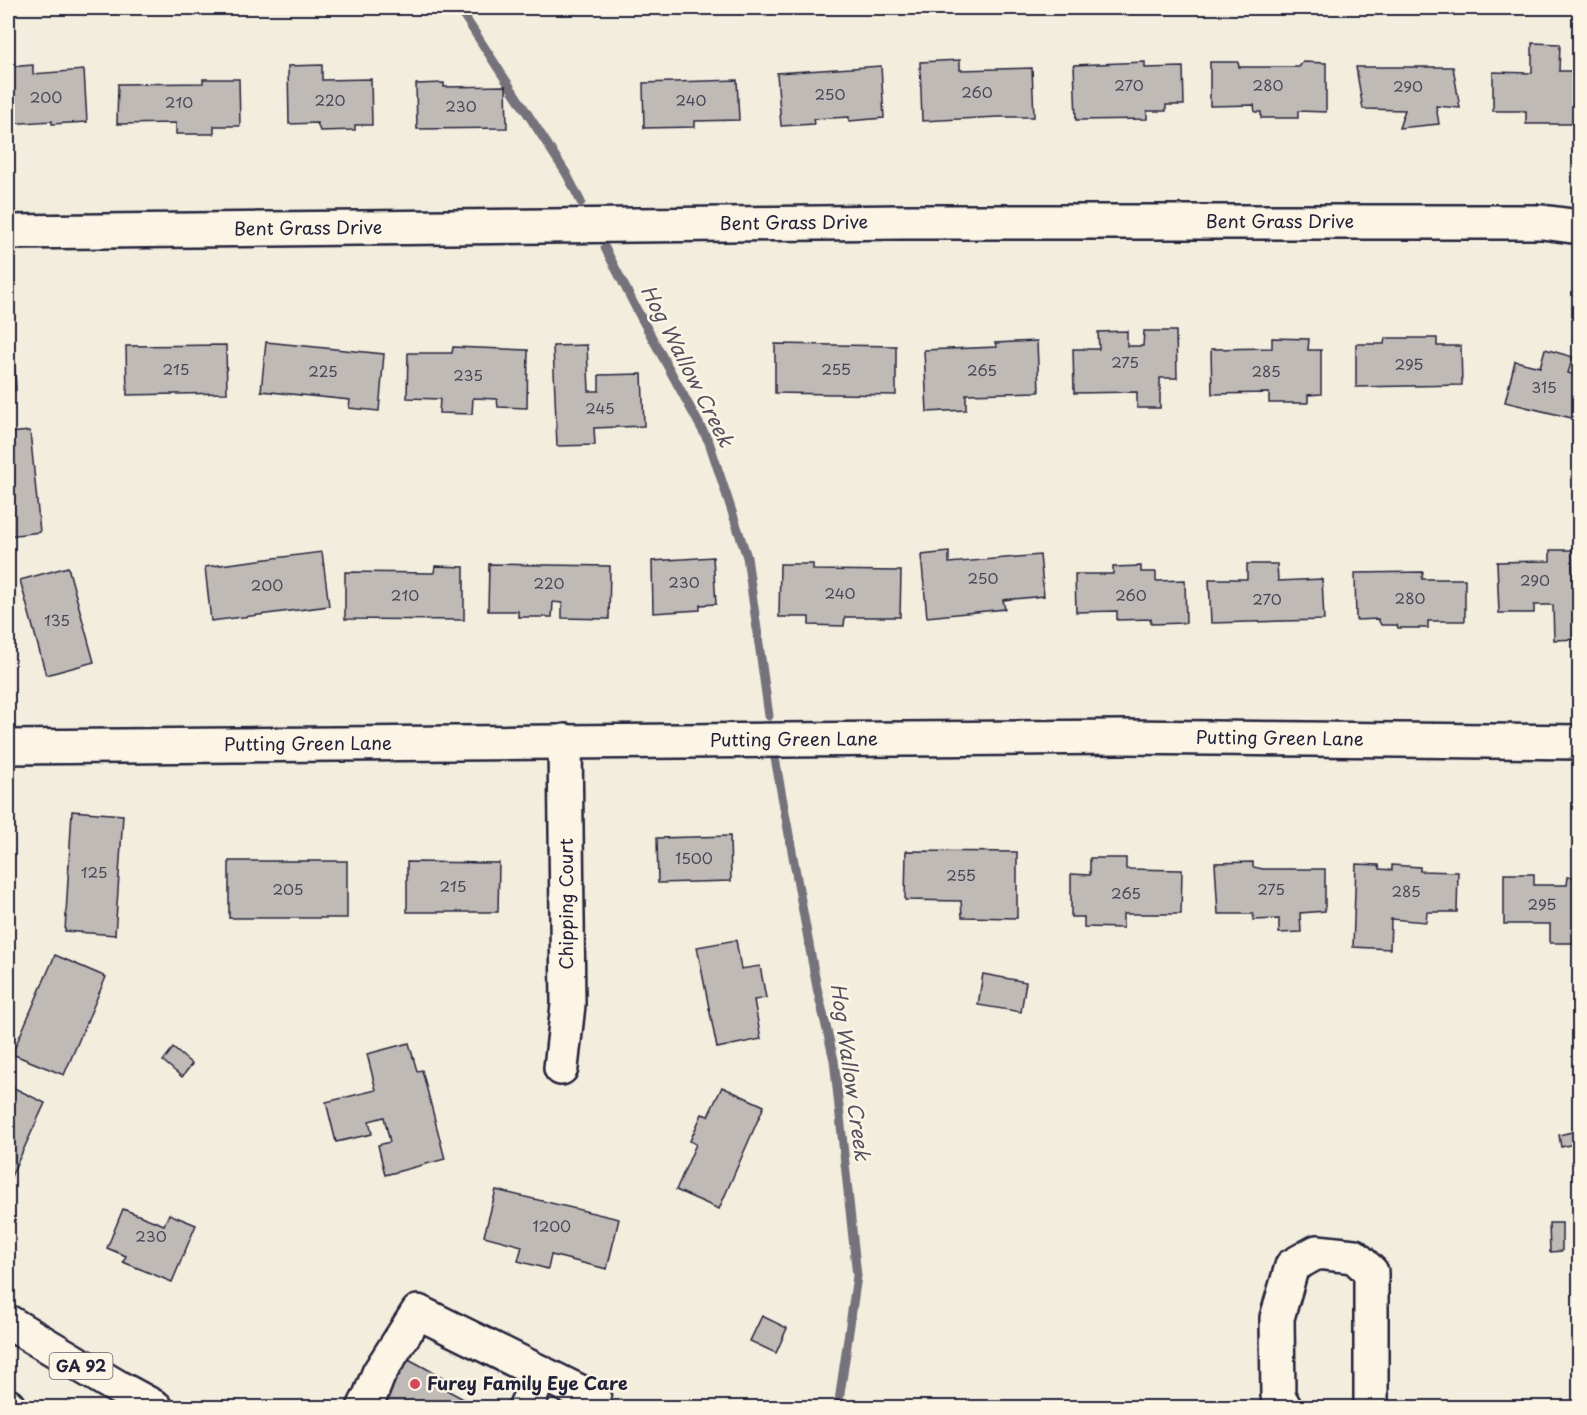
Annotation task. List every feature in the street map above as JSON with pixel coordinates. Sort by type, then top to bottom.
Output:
[{"type":"street","name":"Bent Grass Drive","points":[[8,232],[904,222],[1542,222],[1580,226]]},
{"type":"street","name":"Putting Green Lane","points":[[8,747],[1123,737],[1580,742]]},
{"type":"street","name":"Chipping Court","points":[[561,1068],[568,1005],[566,741]]},
{"type":"street","points":[[1285,1407],[1278,1396],[1277,1318],[1292,1266],[1317,1252],[1354,1256],[1371,1272],[1371,1407]]},
{"type":"street","points":[[369,1404],[379,1373],[417,1312],[594,1399]]},
{"type":"street","name":"GA 92","points":[[8,1322],[119,1388],[156,1407]]},
{"type":"street","points":[[525,1407],[541,1373]]},
{"type":"building","points":[[1532,43],[1560,44],[1559,71],[1574,71],[1574,86],[1580,86],[1580,124],[1526,124],[1526,111],[1493,111],[1493,72],[1532,73]]},
{"type":"building","points":[[960,60],[960,70],[1032,68],[1034,117],[922,121],[920,62]]},
{"type":"building","points":[[1145,62],[1145,68],[1183,67],[1184,105],[1166,105],[1166,111],[1147,111],[1147,119],[1076,120],[1074,65]]},
{"type":"building","points":[[1210,62],[1238,62],[1239,67],[1299,67],[1303,62],[1326,63],[1326,112],[1298,111],[1298,118],[1261,118],[1261,112],[1255,112],[1254,105],[1210,106]]},
{"type":"building","points":[[33,65],[33,74],[84,70],[87,122],[52,124],[52,121],[8,124],[8,67]]},
{"type":"building","points":[[322,65],[322,80],[371,79],[372,125],[355,125],[355,130],[320,131],[317,123],[289,124],[288,66]]},
{"type":"building","points":[[881,66],[884,118],[849,121],[849,117],[813,119],[814,124],[781,126],[777,73]]},
{"type":"building","points":[[1356,67],[1453,67],[1460,108],[1436,106],[1439,124],[1399,128],[1405,110],[1363,109]]},
{"type":"building","points":[[203,79],[239,79],[240,126],[214,126],[214,134],[176,134],[176,123],[117,124],[118,84],[203,83]]},
{"type":"building","points":[[737,80],[739,120],[695,121],[695,127],[644,128],[643,83]]},
{"type":"building","points":[[444,83],[444,87],[506,86],[507,128],[417,129],[416,84]]},
{"type":"building","points":[[8,287],[10,287],[16,390],[8,391]]},
{"type":"building","points":[[1127,331],[1127,346],[1143,346],[1144,331],[1176,331],[1177,378],[1160,378],[1160,408],[1137,408],[1137,392],[1074,393],[1073,349],[1099,349],[1098,332]]},
{"type":"building","points":[[1272,338],[1309,339],[1308,350],[1321,350],[1321,394],[1308,395],[1308,403],[1269,403],[1269,393],[1212,394],[1211,349],[1272,348]]},
{"type":"building","points":[[1385,338],[1437,338],[1437,346],[1461,346],[1462,385],[1356,387],[1356,344],[1384,344]]},
{"type":"building","points":[[1037,341],[1039,392],[966,394],[966,410],[927,412],[924,350],[997,347],[995,343]]},
{"type":"building","points":[[266,342],[384,354],[379,411],[349,408],[350,400],[261,391]]},
{"type":"building","points":[[775,344],[896,346],[896,395],[775,393]]},
{"type":"building","points":[[226,345],[227,393],[127,395],[126,346]]},
{"type":"building","points":[[587,345],[589,391],[599,391],[599,375],[642,374],[644,426],[594,428],[595,445],[557,446],[553,346]]},
{"type":"building","points":[[453,347],[528,350],[527,408],[498,407],[497,399],[473,398],[472,414],[439,413],[440,399],[407,398],[408,353],[452,353]]},
{"type":"building","points":[[1545,349],[1573,357],[1568,373],[1576,375],[1580,368],[1580,420],[1505,402],[1515,361],[1540,367]]},
{"type":"building","points":[[30,431],[40,532],[8,536],[8,433]]},
{"type":"building","points":[[1550,550],[1572,550],[1574,600],[1580,600],[1580,639],[1554,640],[1553,605],[1534,605],[1534,613],[1499,613],[1497,562],[1550,561]]},
{"type":"building","points":[[322,552],[329,606],[211,621],[205,567]]},
{"type":"building","points":[[949,552],[949,563],[1040,555],[1044,596],[1003,600],[1005,609],[927,617],[921,555]]},
{"type":"building","points":[[713,557],[716,604],[700,605],[700,610],[653,613],[652,561]]},
{"type":"building","points":[[489,564],[610,566],[609,619],[562,618],[562,603],[553,602],[552,617],[518,617],[518,611],[488,611]]},
{"type":"building","points":[[780,564],[813,564],[813,570],[901,571],[900,617],[845,617],[844,626],[809,625],[809,617],[779,617]]},
{"type":"building","points":[[1247,564],[1277,564],[1278,581],[1322,579],[1324,620],[1211,623],[1209,579],[1247,579]]},
{"type":"building","points":[[435,566],[464,567],[464,620],[345,619],[345,572],[434,573]]},
{"type":"building","points":[[1141,566],[1141,572],[1156,572],[1156,581],[1185,580],[1186,623],[1151,624],[1151,619],[1117,620],[1117,611],[1076,612],[1075,574],[1113,574],[1113,567]]},
{"type":"building","points":[[68,567],[94,662],[46,675],[20,580]]},
{"type":"building","points":[[1423,572],[1422,579],[1465,579],[1465,621],[1428,621],[1428,628],[1398,628],[1397,625],[1381,625],[1378,619],[1356,620],[1355,573]]},
{"type":"building","points":[[72,811],[123,815],[115,935],[65,931]]},
{"type":"building","points":[[730,836],[731,881],[658,883],[657,838]]},
{"type":"building","points":[[906,851],[1017,852],[1017,918],[962,917],[961,901],[905,900]]},
{"type":"building","points":[[1090,858],[1126,858],[1126,869],[1182,870],[1181,914],[1123,914],[1123,928],[1084,927],[1084,917],[1071,917],[1071,874],[1090,875]]},
{"type":"building","points":[[229,861],[347,861],[347,918],[229,918]]},
{"type":"building","points":[[407,862],[499,863],[498,912],[407,912]]},
{"type":"building","points":[[1253,862],[1253,867],[1263,869],[1325,869],[1325,911],[1300,913],[1301,932],[1279,933],[1279,919],[1253,920],[1253,914],[1218,914],[1215,863]]},
{"type":"building","points":[[1356,864],[1379,865],[1380,869],[1392,870],[1392,865],[1420,867],[1420,871],[1458,872],[1457,912],[1427,912],[1426,922],[1391,919],[1390,949],[1353,947]]},
{"type":"building","points":[[1504,874],[1534,874],[1534,885],[1567,885],[1568,877],[1580,877],[1580,943],[1550,943],[1550,924],[1504,924]]},
{"type":"building","points":[[736,940],[741,969],[760,966],[766,998],[754,1000],[761,1039],[717,1048],[697,947]]},
{"type":"building","points":[[55,955],[106,977],[64,1075],[12,1054]]},
{"type":"building","points":[[983,974],[1026,982],[1021,1012],[978,1005]]},
{"type":"building","points":[[409,1043],[417,1071],[422,1070],[445,1159],[385,1175],[378,1145],[390,1142],[384,1117],[369,1121],[372,1134],[336,1142],[326,1102],[376,1090],[367,1054]]},
{"type":"building","points":[[173,1048],[192,1064],[182,1077],[163,1061]]},
{"type":"building","points":[[8,1085],[45,1103],[8,1183]]},
{"type":"building","points":[[722,1087],[764,1106],[719,1209],[676,1190],[696,1144],[690,1141],[702,1114],[708,1116]]},
{"type":"building","points":[[1572,1132],[1574,1144],[1561,1147],[1559,1135]]},
{"type":"building","points":[[496,1190],[619,1219],[607,1269],[551,1255],[548,1269],[518,1261],[522,1246],[484,1236]]},
{"type":"building","points":[[123,1209],[164,1225],[169,1214],[196,1225],[172,1282],[123,1262],[126,1256],[107,1248]]},
{"type":"building","points":[[1549,1223],[1562,1223],[1562,1251],[1550,1252]]},
{"type":"building","points":[[762,1316],[787,1328],[776,1353],[750,1341]]},
{"type":"building","name":"Furey Family Eye Care","points":[[401,1355],[448,1380],[443,1388],[480,1408],[395,1408],[378,1399]]},
{"type":"waterway","name":"Hog Wallow Creek","points":[[459,8],[566,173],[581,202]]},
{"type":"waterway","name":"Hog Wallow Creek","points":[[605,248],[709,442],[747,557],[769,716]]},
{"type":"waterway","name":"Hog Wallow Creek","points":[[773,747],[817,988],[834,1060],[857,1276],[838,1408]]},
{"type":"place","name":"Furey Family Eye Care","points":[[415,1384]]}]
